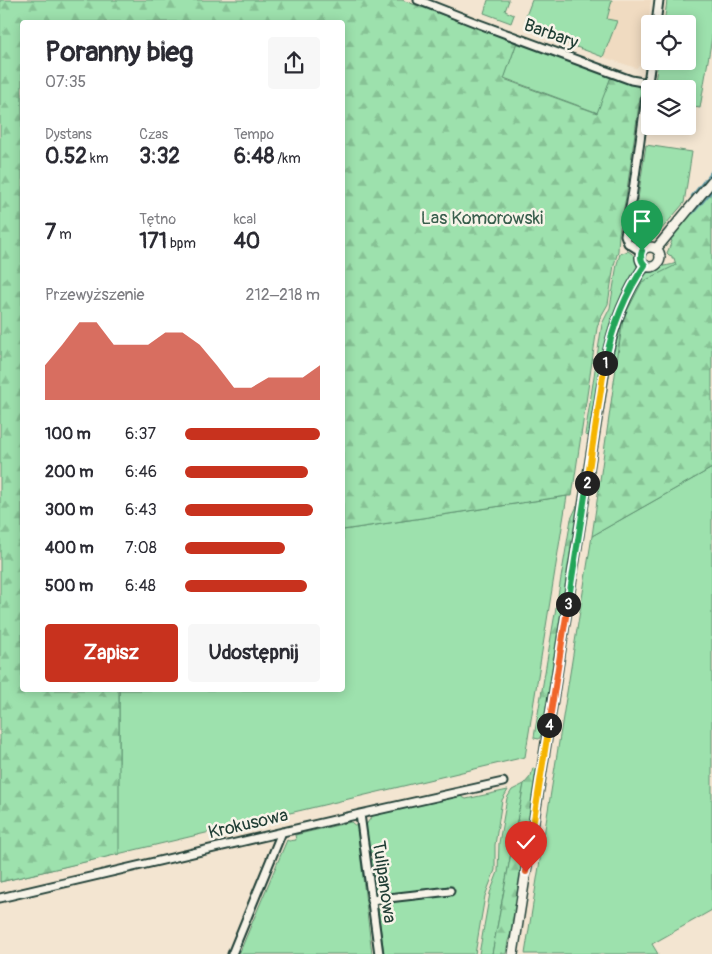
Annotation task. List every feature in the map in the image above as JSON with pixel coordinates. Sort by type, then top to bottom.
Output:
[{"type":"street","name":"Barbary","points":[[418,0],[632,80],[641,82]]},
{"type":"street","points":[[657,15],[659,0]]},
{"type":"street","points":[[641,133],[625,234],[628,243],[642,252]]},
{"type":"street","points":[[656,249],[712,181]]},
{"type":"street","points":[[648,247],[656,249],[660,255],[658,262],[652,266],[645,265],[641,259],[642,252],[648,247]]},
{"type":"street","points":[[513,954],[606,360],[620,311],[645,265]]},
{"type":"street","name":"Krokusowa","points":[[0,898],[503,782]]},
{"type":"street","name":"Tulipanowa","points":[[360,814],[378,954]]},
{"type":"street","points":[[232,954],[282,832]]},
{"type":"street","points":[[371,900],[450,891]]},
{"type":"shaded area","points":[[612,0],[651,0],[649,15],[641,15],[641,64],[636,68],[603,57],[616,21],[607,20]]},
{"type":"green space","name":"Las Komorowski","points":[[0,0],[402,0],[517,42],[504,79],[597,113],[611,77],[637,86],[641,90],[619,233],[618,251],[608,304],[597,328],[572,496],[345,530],[345,20],[20,20],[20,692],[119,692],[119,854],[0,882]]},
{"type":"green space","points":[[488,0],[509,0],[505,11],[514,15],[511,23],[484,13]]},
{"type":"green space","points":[[532,0],[612,0],[607,19],[617,21],[603,57],[526,28],[526,16]]},
{"type":"green space","points":[[667,0],[712,0],[712,37],[700,108],[696,107],[696,80],[655,80],[657,70],[696,70],[696,15],[665,15]]},
{"type":"green space","points":[[517,42],[611,77],[598,113],[504,78]]},
{"type":"green space","points":[[646,145],[692,152],[684,203],[654,238],[643,240],[634,236],[633,232]]},
{"type":"green space","points":[[712,188],[712,468],[592,536],[623,319],[642,282],[676,265],[674,258],[667,253],[672,241],[670,239]]},
{"type":"green space","points":[[628,251],[637,260],[637,267],[624,294],[622,294],[610,324],[601,358],[590,436],[585,435],[602,324],[610,308],[620,254]]},
{"type":"green space","points":[[676,263],[677,265],[623,319],[632,295],[643,278],[654,269]]},
{"type":"green space","points":[[623,319],[615,366],[610,365]]},
{"type":"green space","points":[[712,468],[712,910],[652,944],[658,954],[525,954],[592,536]]},
{"type":"green space","points":[[567,496],[525,757],[0,882],[0,740],[119,763],[119,692],[345,692],[345,530]]},
{"type":"green space","points":[[577,506],[580,516],[544,736],[541,735],[539,739],[534,737],[571,519]]},
{"type":"green space","points":[[533,768],[538,771],[514,926],[508,941],[506,954],[492,954],[524,784],[531,776]]},
{"type":"green space","points":[[524,784],[492,954],[479,954],[490,893],[498,872],[499,843],[507,798],[512,790]]},
{"type":"green space","points":[[508,790],[502,800],[495,845],[495,870],[485,896],[475,954],[384,954],[378,910],[384,902],[453,894],[453,886],[382,896],[375,890],[371,859],[376,858],[375,852],[369,853],[366,825],[372,816],[458,795],[466,799]]},
{"type":"green space","points":[[351,822],[357,827],[372,954],[239,954],[287,840],[296,840],[295,835]]},
{"type":"waterway","points":[[692,196],[712,171]]},
{"type":"waterway","points":[[693,213],[712,191]]},
{"type":"route","points":[[526,872],[606,360],[620,311],[645,265],[641,259],[642,251]]}]
